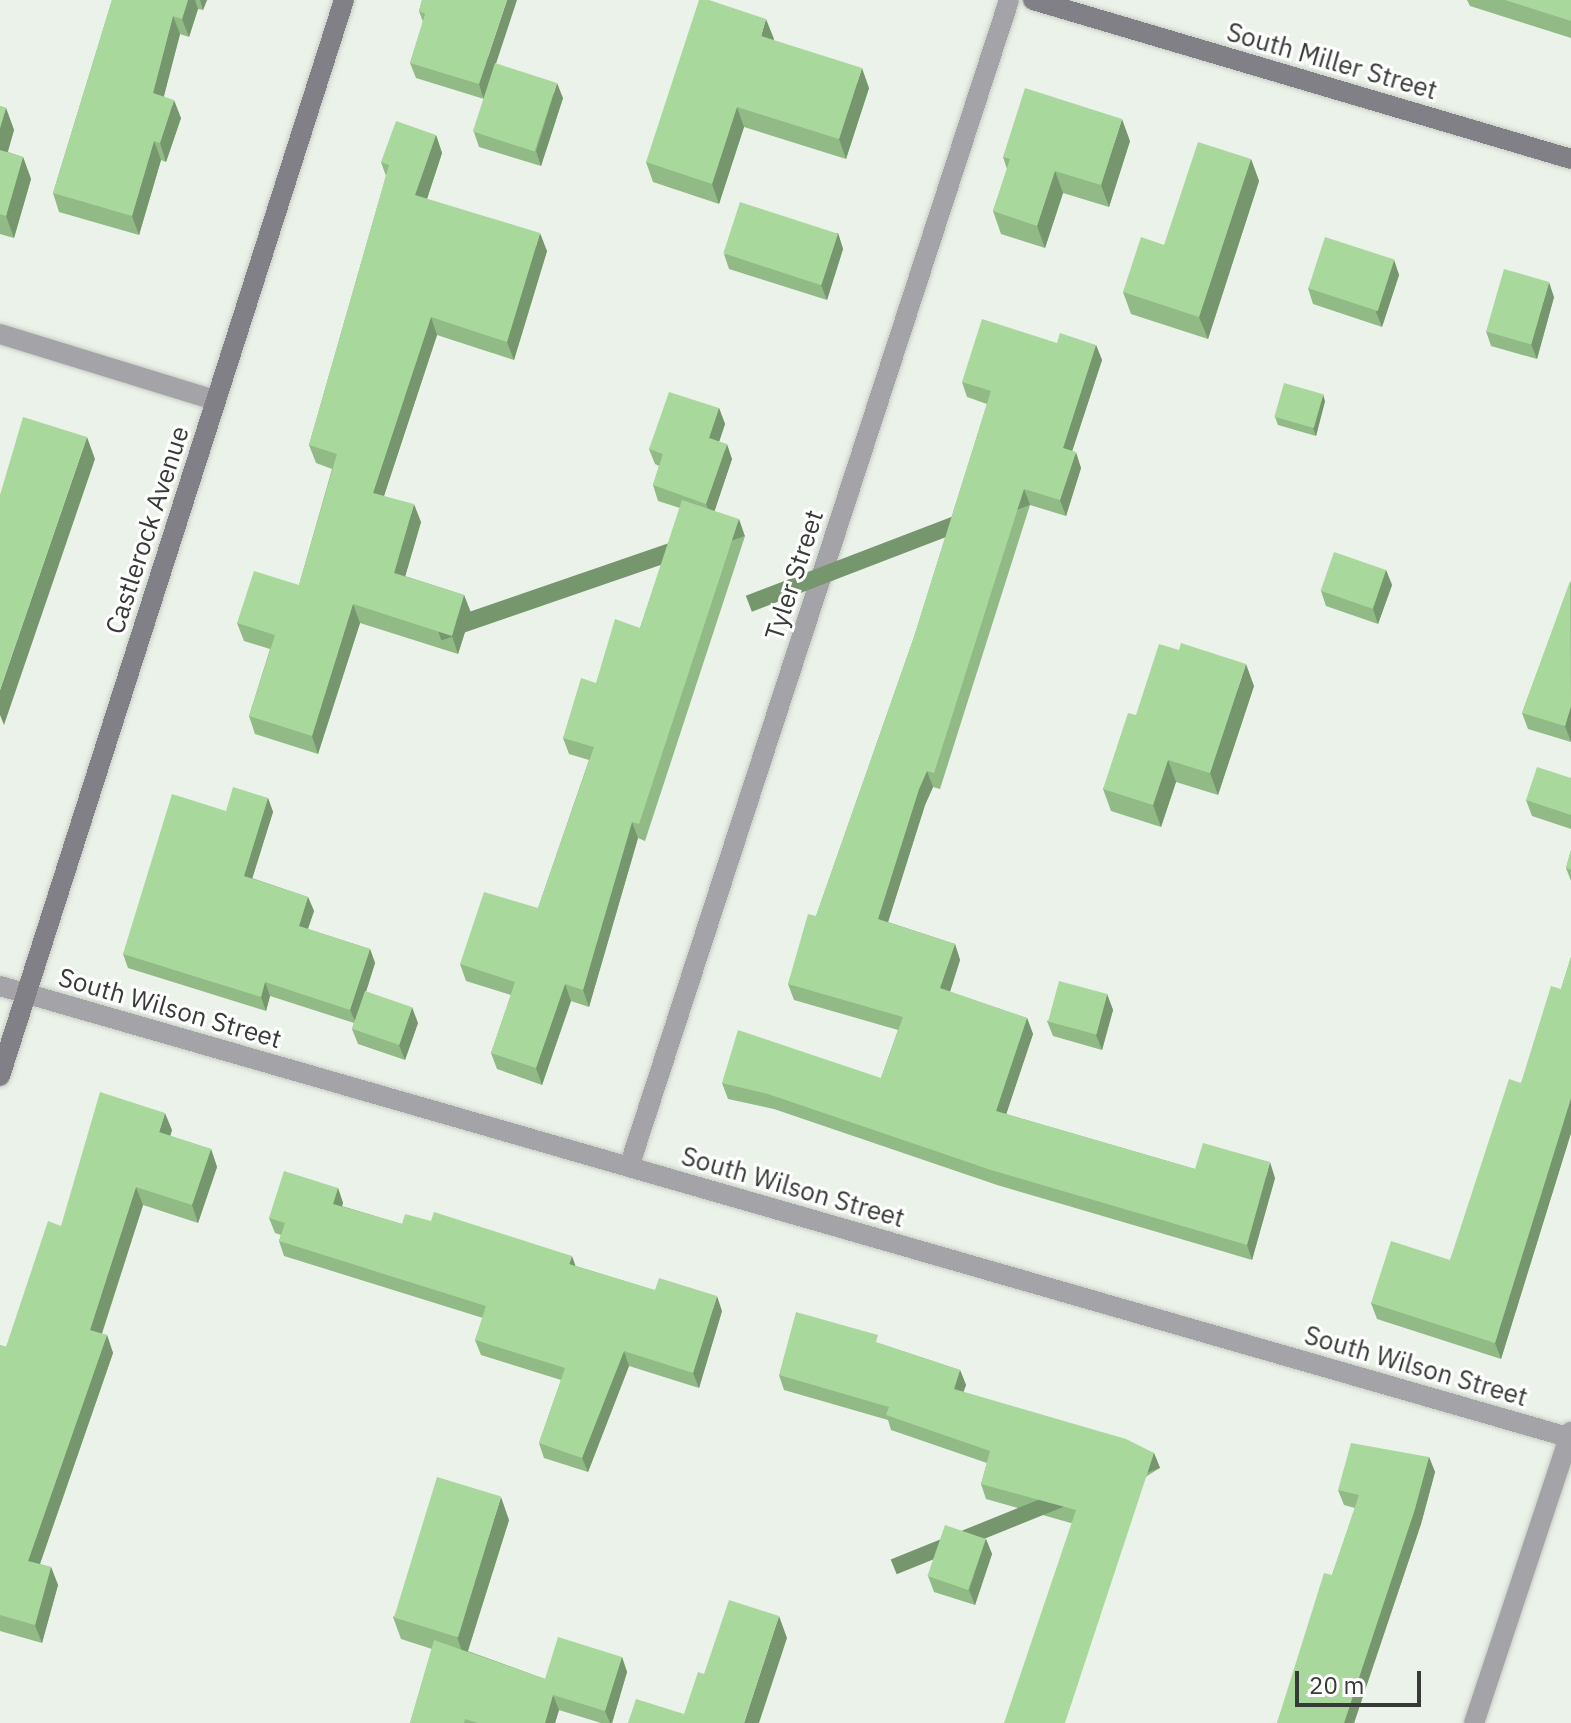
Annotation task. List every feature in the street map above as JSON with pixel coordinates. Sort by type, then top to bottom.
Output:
[{"type":"street","name":"Castlerock Avenue","points":[[0,1076],[344,0]]},
{"type":"street","name":"Tyler Street","points":[[629,1167],[1009,0]]},
{"type":"street","name":"South Miller Street","points":[[1033,0],[1571,159]]},
{"type":"street","points":[[0,334],[215,400]]},
{"type":"street","name":"South Wilson Street","points":[[0,986],[1570,1435]]},
{"type":"street","points":[[1474,1723],[1570,1435]]},
{"type":"building","points":[[112,0],[188,0],[182,19],[173,16],[153,93],[174,100],[160,143],[154,141],[132,216],[53,193]]},
{"type":"building","points":[[422,0],[507,0],[479,84],[410,63],[425,14],[419,11]]},
{"type":"building","points":[[699,0],[709,0],[766,19],[761,36],[862,68],[839,139],[737,107],[712,184],[646,162]]},
{"type":"building","points":[[1505,0],[1571,0],[1571,21]]},
{"type":"building","points":[[495,63],[557,83],[535,152],[473,131]]},
{"type":"building","points":[[1025,88],[1122,119],[1101,185],[1055,171],[1037,226],[993,211],[1010,159],[1003,157]]},
{"type":"building","points":[[0,106],[6,108],[0,128]]},
{"type":"building","points":[[396,121],[436,135],[415,195],[540,233],[507,342],[431,317],[373,493],[414,504],[394,573],[464,595],[452,636],[353,604],[312,736],[249,716],[275,635],[237,623],[254,571],[299,585],[337,454],[309,445],[389,165],[381,162]]},
{"type":"building","points":[[1198,142],[1251,159],[1199,317],[1123,292],[1141,237],[1164,245]]},
{"type":"building","points":[[0,150],[23,157],[6,216],[0,214]]},
{"type":"building","points":[[740,202],[838,234],[821,285],[723,253]]},
{"type":"building","points":[[1325,237],[1394,260],[1378,311],[1308,288]]},
{"type":"building","points":[[1504,269],[1549,282],[1531,344],[1486,331]]},
{"type":"building","points":[[982,319],[1057,343],[1060,333],[1096,345],[1063,448],[1076,452],[1060,500],[1024,489],[934,773],[927,771],[919,789],[878,919],[955,944],[940,988],[1027,1018],[996,1111],[1195,1169],[1203,1143],[1270,1162],[1247,1245],[991,1170],[768,1094],[722,1083],[738,1030],[881,1078],[903,1017],[788,984],[808,914],[816,916],[914,637],[991,391],[962,382]]},
{"type":"building","points":[[1284,383],[1323,394],[1314,428],[1274,417]]},
{"type":"building","points":[[669,392],[719,408],[709,438],[727,444],[706,504],[653,485],[663,454],[649,449]]},
{"type":"building","points":[[23,417],[87,437],[0,690],[0,495]]},
{"type":"building","points":[[682,500],[739,519],[639,824],[632,822],[583,990],[565,984],[536,1068],[491,1053],[515,982],[460,964],[484,892],[538,908],[594,747],[563,738],[581,678],[596,683],[615,619],[640,628]]},
{"type":"building","points":[[1334,552],[1386,570],[1373,609],[1321,591]]},
{"type":"building","points":[[1570,581],[1571,706],[1565,726],[1522,713]]},
{"type":"building","points":[[1181,643],[1246,664],[1210,773],[1168,760],[1153,805],[1103,789],[1128,713],[1136,715],[1159,644],[1179,650]]},
{"type":"building","points":[[1537,767],[1571,778],[1571,815],[1526,800]]},
{"type":"building","points":[[233,787],[268,798],[244,876],[308,897],[299,926],[370,949],[350,1010],[265,982],[261,997],[123,954],[172,794],[226,811]]},
{"type":"building","points":[[1571,850],[1571,870],[1566,868]]},
{"type":"building","points":[[1571,957],[1571,1098],[1495,1343],[1371,1303],[1391,1241],[1450,1260],[1509,1079],[1521,1083],[1551,986],[1561,989]]},
{"type":"building","points":[[1059,981],[1107,994],[1096,1035],[1048,1022]]},
{"type":"building","points":[[365,991],[412,1007],[399,1045],[352,1029]]},
{"type":"building","points":[[100,1092],[165,1113],[159,1132],[211,1149],[192,1205],[136,1187],[90,1330],[107,1335],[28,1561],[51,1567],[35,1625],[0,1615],[0,1345],[6,1347],[48,1221],[61,1226]]},
{"type":"building","points":[[284,1171],[338,1188],[333,1204],[402,1224],[405,1214],[431,1221],[434,1212],[572,1256],[569,1264],[655,1290],[659,1278],[717,1296],[693,1373],[624,1351],[582,1458],[539,1443],[565,1368],[475,1340],[486,1306],[279,1241],[285,1223],[269,1218]]},
{"type":"building","points":[[796,1312],[878,1335],[876,1342],[960,1370],[954,1389],[1126,1439],[1154,1453],[1065,1723],[1004,1723],[1076,1510],[981,1484],[990,1451],[886,1415],[889,1407],[779,1375]]},
{"type":"building","points":[[1351,1443],[1429,1457],[1415,1509],[1344,1723],[1277,1723],[1324,1573],[1332,1575],[1359,1495],[1338,1490]]},
{"type":"building","points":[[437,1477],[501,1497],[458,1637],[394,1618]]},
{"type":"building","points":[[945,1525],[986,1539],[968,1590],[927,1576]]},
{"type":"building","points":[[729,1600],[779,1616],[744,1723],[628,1723],[636,1699],[684,1714],[698,1672],[704,1674]]},
{"type":"building","points":[[558,1637],[622,1657],[605,1711],[553,1695],[545,1723],[478,1723],[465,1719],[464,1723],[410,1723],[434,1640],[545,1679]]}]
